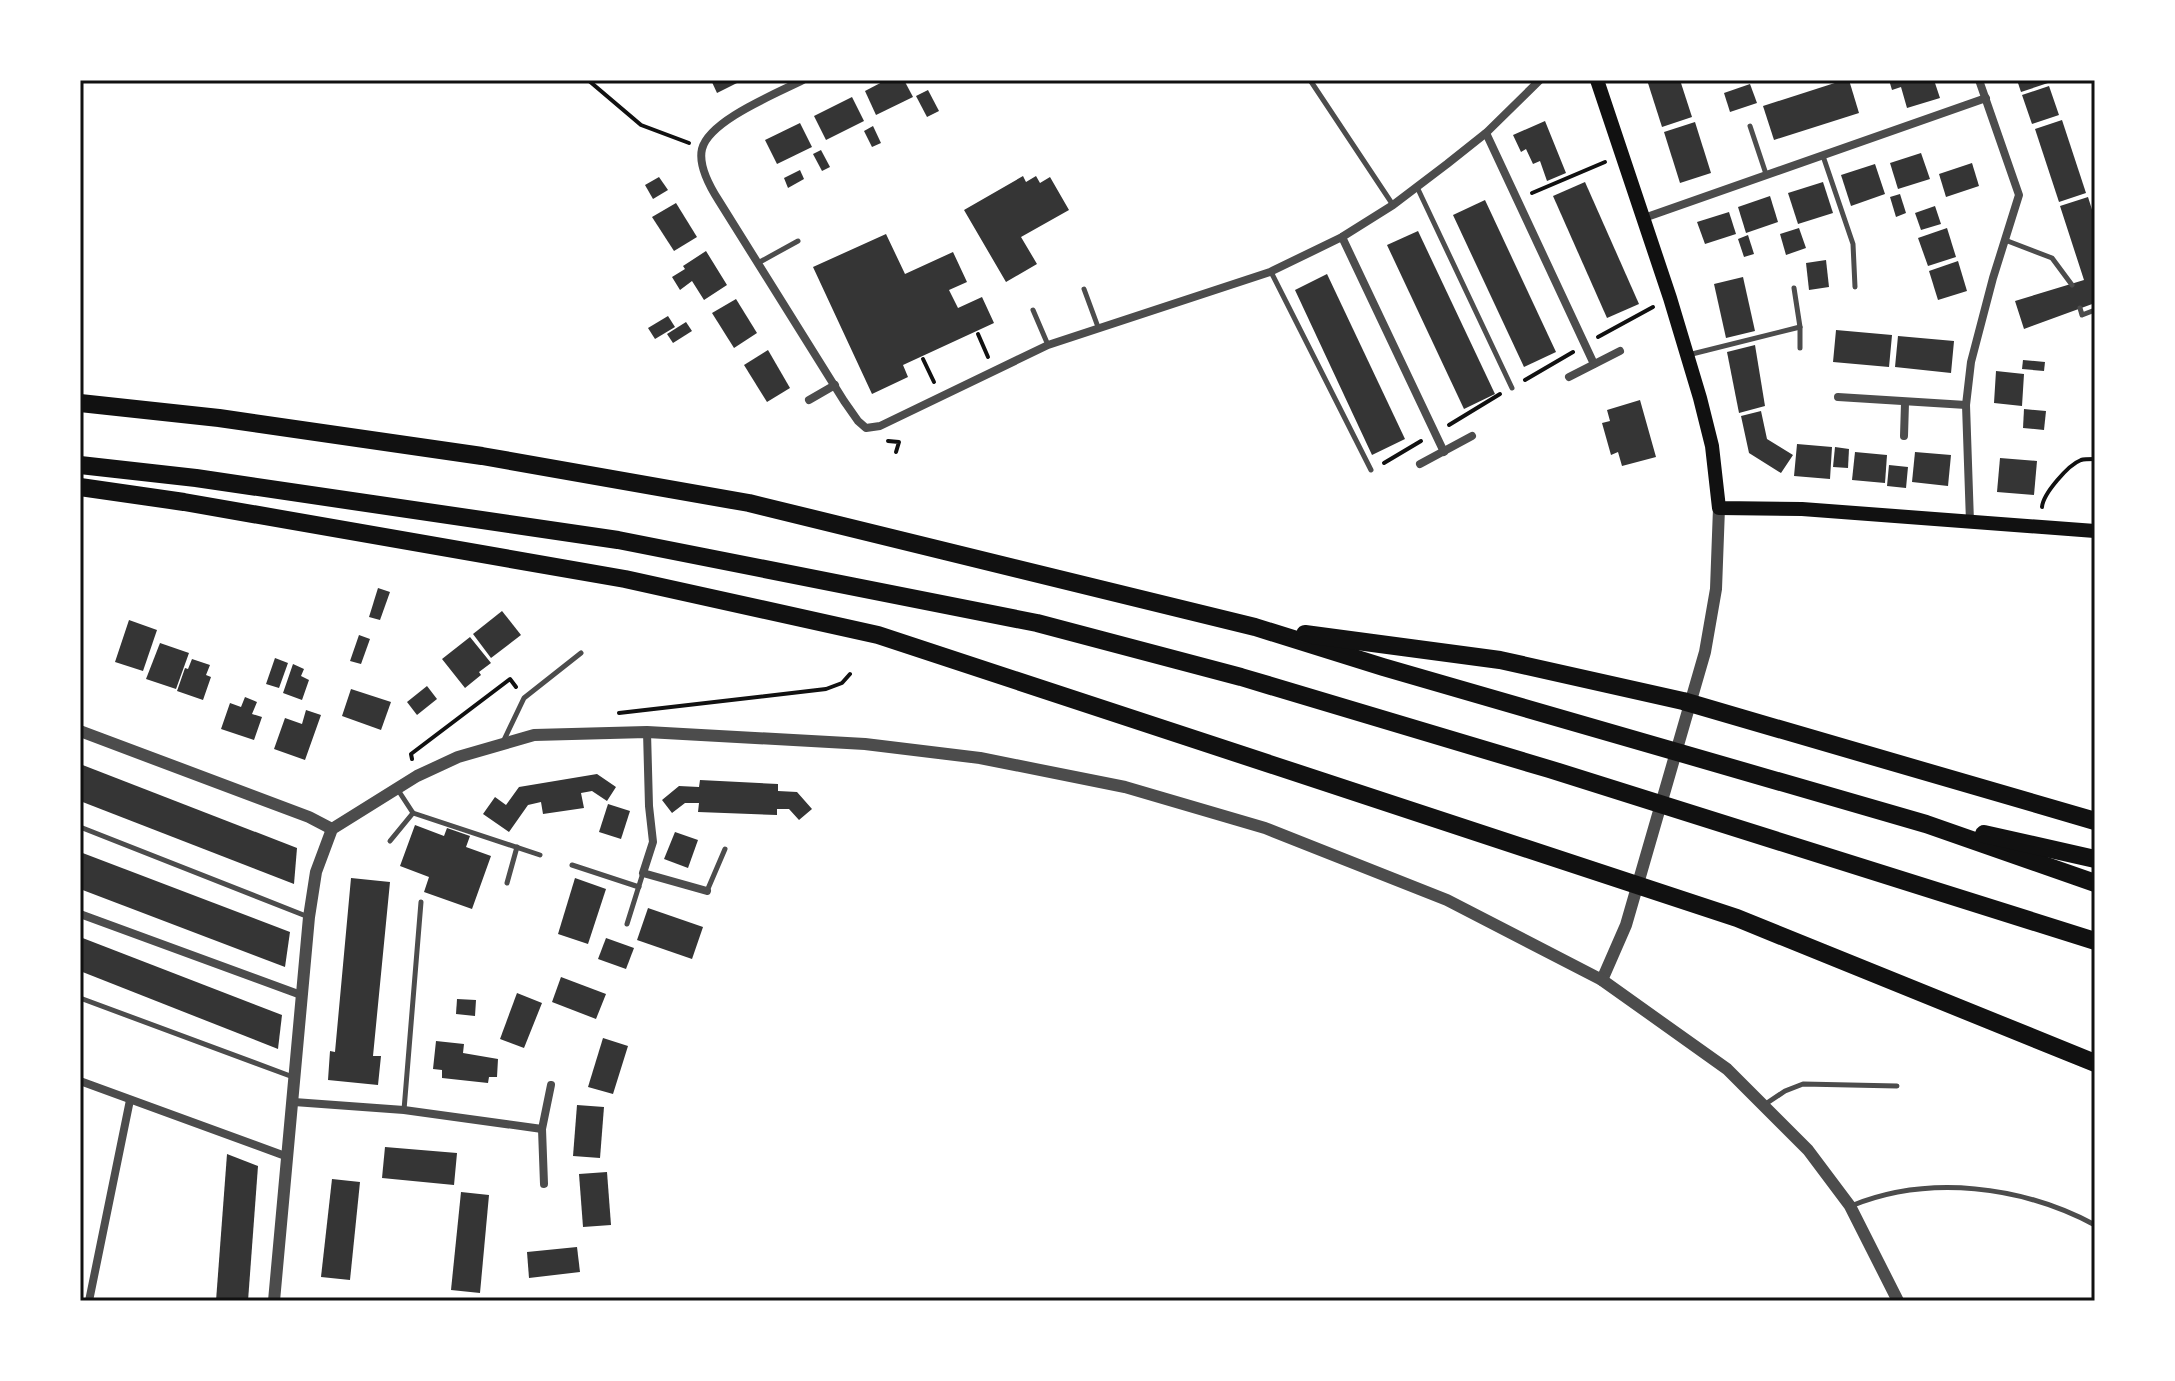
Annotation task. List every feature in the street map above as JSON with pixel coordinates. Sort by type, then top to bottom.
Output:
[{"type":"highway","points":[[80,403],[219,418],[482,456],[749,503],[1255,627],[1926,824],[2095,883]]},
{"type":"highway","points":[[80,465],[196,478],[618,540],[1037,623],[1241,677],[1549,769],[2095,944]]},
{"type":"highway","points":[[80,487],[625,579],[878,635],[1737,918],[2095,1063]]},
{"type":"highway","points":[[1255,627],[1500,660],[1683,701],[2095,821]]},
{"type":"highway","points":[[1926,824],[2027,842],[2095,859]]},
{"type":"main road","points":[[1597,80],[1687,355],[1712,446],[1719,508],[1802,509],[2095,531]]},
{"type":"street","points":[[803,80],[713,131],[702,147],[702,163],[710,186],[858,421],[866,428],[880,426],[1048,345],[1270,272],[1342,237],[1393,205],[1486,133],[1540,80]]},
{"type":"street","points":[[1970,522],[1966,405],[1971,362],[2019,195],[1979,80]]},
{"type":"street","points":[[1644,218],[1986,98]]},
{"type":"street","points":[[1486,133],[1594,364]]},
{"type":"street","points":[[1342,237],[1444,452]]},
{"type":"street","points":[[1569,377],[1620,351]]},
{"type":"street","points":[[809,400],[835,385]]},
{"type":"street","points":[[1838,397],[1966,405]]},
{"type":"street","points":[[1904,436],[1905,403]]},
{"type":"street","points":[[1420,464],[1472,436]]},
{"type":"street","points":[[1602,980],[1626,925],[1705,652],[1716,589],[1719,508]]},
{"type":"street","points":[[80,731],[309,817],[332,829]]},
{"type":"street","points":[[647,732],[653,842],[643,873],[707,891]]},
{"type":"street","points":[[274,1301],[309,917],[316,872],[332,829],[417,776],[458,757],[502,743],[534,735],[647,732],[865,744],[980,758],[1125,787],[1265,828],[1447,900],[1602,980],[1727,1069],[1808,1150],[1850,1206],[1898,1301]]},
{"type":"street","points":[[80,914],[301,995]]},
{"type":"street","points":[[80,1081],[288,1157]]},
{"type":"street","points":[[544,1184],[542,1129],[551,1085]]},
{"type":"street","points":[[89,1301],[130,1100]]},
{"type":"street","points":[[294,1102],[404,1110],[542,1129]]},
{"type":"street","points":[[80,1283],[92,1285]]},
{"type":"lane","points":[[1310,80],[1393,205]]},
{"type":"lane","points":[[1750,126],[1766,174]]},
{"type":"lane","points":[[1823,155],[1853,244],[1855,287]]},
{"type":"lane","points":[[1417,187],[1512,388]]},
{"type":"lane","points":[[2005,240],[2052,258],[2072,285]]},
{"type":"lane","points":[[758,263],[798,241]]},
{"type":"lane","points":[[1270,272],[1371,470]]},
{"type":"lane","points":[[1794,288],[1800,348]]},
{"type":"lane","points":[[1084,289],[1098,327]]},
{"type":"lane","points":[[2080,308],[2082,315],[2095,310]]},
{"type":"lane","points":[[1033,310],[1048,345]]},
{"type":"lane","points":[[1687,355],[1800,327]]},
{"type":"lane","points":[[502,743],[524,698],[581,653]]},
{"type":"lane","points":[[397,790],[413,813],[540,855]]},
{"type":"lane","points":[[390,841],[413,813]]},
{"type":"lane","points":[[80,827],[309,917]]},
{"type":"lane","points":[[507,883],[517,847]]},
{"type":"lane","points":[[707,891],[725,849]]},
{"type":"lane","points":[[572,865],[639,887]]},
{"type":"lane","points":[[627,924],[643,873]]},
{"type":"lane","points":[[404,1110],[421,902]]},
{"type":"lane","points":[[80,998],[296,1079]]},
{"type":"lane","points":[[1763,1106],[1785,1091],[1803,1084],[1897,1086]]},
{"type":"lane","points":[[1850,1206],[1905,1191],[1941,1187],[1981,1190],[2026,1198],[2068,1211],[2095,1225]]},
{"type":"path","points":[[588,80],[641,125],[702,147]]},
{"type":"path","points":[[1517,200],[1622,154]]},
{"type":"path","points":[[978,334],[995,371]]},
{"type":"path","points":[[923,359],[941,397]]},
{"type":"path","points":[[2039,526],[2043,497],[2081,460],[2095,459]]},
{"type":"path","points":[[607,714],[826,689],[842,683],[850,674]]},
{"type":"path","points":[[417,776],[411,754],[510,679],[524,698]]},
{"type":"building","points":[[711,80],[743,80],[717,93]]},
{"type":"building","points":[[886,80],[904,80],[913,97],[876,115],[865,91]]},
{"type":"building","points":[[1647,80],[1680,80],[1692,117],[1662,127]]},
{"type":"building","points":[[1849,80],[1859,113],[1774,140],[1763,106]]},
{"type":"building","points":[[1889,80],[1934,80],[1940,98],[1907,108],[1901,87],[1892,90]]},
{"type":"building","points":[[2017,80],[2047,80],[2048,83],[2021,92]]},
{"type":"building","points":[[1750,84],[1757,103],[1730,112],[1724,93]]},
{"type":"building","points":[[2049,86],[2059,115],[2032,124],[2022,95]]},
{"type":"building","points":[[928,90],[939,111],[927,117],[916,96]]},
{"type":"building","points":[[852,97],[864,121],[826,140],[814,116]]},
{"type":"building","points":[[2062,120],[2086,193],[2059,202],[2035,129]]},
{"type":"building","points":[[1545,121],[1566,173],[1547,181],[1540,161],[1533,164],[1526,149],[1521,152],[1513,135]]},
{"type":"building","points":[[1695,122],[1711,173],[1680,183],[1664,132]]},
{"type":"building","points":[[800,123],[812,147],[777,164],[765,140]]},
{"type":"building","points":[[873,126],[881,143],[872,147],[864,131]]},
{"type":"building","points":[[821,150],[830,167],[822,171],[813,154]]},
{"type":"building","points":[[1921,153],[1930,179],[1898,189],[1890,163]]},
{"type":"building","points":[[1972,163],[1979,186],[1946,197],[1939,174]]},
{"type":"building","points":[[1875,164],[1885,194],[1851,206],[1841,175]]},
{"type":"building","points":[[800,170],[804,179],[788,188],[784,178]]},
{"type":"building","points":[[1023,176],[1026,182],[1036,176],[1040,183],[1050,177],[1069,210],[1021,237],[1037,264],[1006,282],[964,210]]},
{"type":"building","points":[[659,177],[668,190],[653,199],[645,185]]},
{"type":"building","points":[[1585,182],[1639,304],[1607,318],[1553,196]]},
{"type":"building","points":[[1823,182],[1833,213],[1798,224],[1788,193]]},
{"type":"building","points":[[1900,194],[1906,213],[1896,217],[1890,197]]},
{"type":"building","points":[[1770,196],[1778,222],[1746,233],[1738,207]]},
{"type":"building","points":[[2088,197],[2095,219],[2095,303],[2024,329],[2015,301],[2084,280],[2060,206]]},
{"type":"building","points":[[1485,200],[1556,352],[1524,367],[1453,215]]},
{"type":"building","points":[[676,203],[697,237],[674,251],[652,217]]},
{"type":"building","points":[[1935,206],[1941,224],[1921,230],[1915,213]]},
{"type":"building","points":[[1729,212],[1736,234],[1705,244],[1697,222]]},
{"type":"building","points":[[1799,228],[1806,248],[1786,255],[1780,234]]},
{"type":"building","points":[[1947,228],[1956,257],[1928,266],[1918,238]]},
{"type":"building","points":[[1418,231],[1495,394],[1464,409],[1387,245]]},
{"type":"building","points":[[886,234],[905,274],[953,252],[967,282],[949,290],[958,308],[982,297],[994,323],[903,365],[908,377],[872,394],[813,267]]},
{"type":"building","points":[[1748,235],[1754,254],[1744,257],[1738,239]]},
{"type":"building","points":[[706,251],[727,285],[704,300],[692,281],[680,290],[672,277]]},
{"type":"building","points":[[1826,260],[1829,287],[1809,290],[1806,263]]},
{"type":"building","points":[[1958,261],[1967,291],[1938,300],[1929,271]]},
{"type":"building","points":[[1327,274],[1405,439],[1372,455],[1295,290]]},
{"type":"building","points":[[1743,277],[1755,331],[1726,338],[1714,284]]},
{"type":"building","points":[[736,299],[757,333],[734,348],[712,313]]},
{"type":"building","points":[[668,316],[675,327],[655,339],[648,328]]},
{"type":"building","points":[[686,322],[692,331],[673,343],[667,334]]},
{"type":"building","points":[[1836,330],[1892,335],[1889,367],[1833,362]]},
{"type":"building","points":[[1898,336],[1954,341],[1951,373],[1895,367]]},
{"type":"building","points":[[1755,345],[1765,406],[1739,413],[1727,352]]},
{"type":"building","points":[[768,350],[790,388],[767,402],[744,365]]},
{"type":"building","points":[[2023,360],[2045,362],[2044,371],[2022,369]]},
{"type":"building","points":[[1996,371],[2024,374],[2022,406],[1994,403]]},
{"type":"building","points":[[1640,400],[1656,457],[1622,466],[1618,452],[1611,455],[1602,423],[1610,421],[1607,410]]},
{"type":"building","points":[[2024,409],[2046,411],[2044,430],[2023,428]]},
{"type":"building","points":[[1761,411],[1767,439],[1793,455],[1781,473],[1749,453],[1741,416]]},
{"type":"building","points":[[1797,444],[1832,447],[1830,479],[1794,476]]},
{"type":"building","points":[[1835,447],[1849,449],[1848,468],[1833,467]]},
{"type":"building","points":[[1855,452],[1887,455],[1885,483],[1852,480]]},
{"type":"building","points":[[1915,452],[1951,455],[1948,486],[1912,482]]},
{"type":"building","points":[[2000,458],[2037,461],[2034,495],[1997,492]]},
{"type":"building","points":[[1889,465],[1908,467],[1906,488],[1887,486]]},
{"type":"building","points":[[378,588],[390,592],[380,620],[369,617]]},
{"type":"building","points":[[502,611],[521,635],[491,658],[473,634]]},
{"type":"building","points":[[129,620],[157,630],[143,671],[115,662]]},
{"type":"building","points":[[359,635],[370,639],[361,664],[350,661]]},
{"type":"building","points":[[470,637],[491,663],[465,688],[442,659]]},
{"type":"building","points":[[160,643],[189,653],[176,689],[146,679]]},
{"type":"building","points":[[275,658],[288,663],[279,688],[266,684]]},
{"type":"building","points":[[192,659],[210,665],[206,675],[211,677],[203,700],[177,691],[185,668],[188,669]]},
{"type":"building","points":[[293,664],[304,669],[301,676],[309,680],[302,700],[283,693]]},
{"type":"building","points":[[427,686],[437,699],[417,715],[407,702]]},
{"type":"building","points":[[351,689],[391,702],[381,730],[342,716]]},
{"type":"building","points":[[245,697],[257,702],[252,714],[262,717],[254,740],[221,729],[230,703],[241,707]]},
{"type":"building","points":[[306,710],[321,715],[305,760],[274,749],[285,718],[302,724]]},
{"type":"building","points":[[80,764],[297,848],[294,884],[80,801]]},
{"type":"building","points":[[597,774],[616,787],[607,801],[592,791],[581,793],[584,808],[543,814],[541,802],[528,805],[509,832],[483,814],[495,797],[506,805],[519,787]]},
{"type":"building","points":[[700,780],[778,784],[778,791],[797,792],[812,809],[799,820],[789,809],[777,809],[777,815],[698,812],[699,803],[685,803],[672,813],[662,800],[679,786],[699,787]]},
{"type":"building","points":[[608,804],[630,811],[621,839],[599,832]]},
{"type":"building","points":[[415,825],[444,836],[447,828],[470,836],[466,847],[491,856],[472,909],[424,892],[429,877],[400,866]]},
{"type":"building","points":[[675,832],[698,840],[688,868],[664,859]]},
{"type":"building","points":[[80,852],[290,932],[285,967],[80,889]]},
{"type":"building","points":[[351,878],[390,882],[373,1056],[381,1056],[378,1085],[328,1080],[330,1051],[335,1052]]},
{"type":"building","points":[[575,878],[606,889],[588,944],[558,934]]},
{"type":"building","points":[[648,908],[703,927],[692,959],[637,940]]},
{"type":"building","points":[[80,937],[282,1015],[278,1049],[80,971]]},
{"type":"building","points":[[606,938],[634,948],[626,969],[598,959]]},
{"type":"building","points":[[561,977],[606,994],[596,1019],[552,1002]]},
{"type":"building","points":[[517,993],[542,1003],[524,1048],[500,1039]]},
{"type":"building","points":[[457,999],[476,1000],[475,1016],[456,1014]]},
{"type":"building","points":[[603,1038],[628,1046],[613,1094],[588,1087]]},
{"type":"building","points":[[436,1041],[464,1044],[463,1053],[498,1059],[497,1077],[489,1077],[488,1083],[442,1078],[442,1070],[433,1069]]},
{"type":"building","points":[[577,1105],[604,1107],[600,1158],[573,1156]]},
{"type":"building","points":[[385,1147],[457,1153],[454,1185],[382,1178]]},
{"type":"building","points":[[227,1154],[258,1166],[248,1301],[216,1301]]},
{"type":"building","points":[[607,1172],[611,1225],[583,1227],[579,1174]]},
{"type":"building","points":[[332,1179],[360,1182],[350,1280],[321,1277]]},
{"type":"building","points":[[461,1192],[489,1195],[480,1293],[451,1290]]},
{"type":"building","points":[[577,1247],[580,1272],[529,1278],[527,1252]]}]
